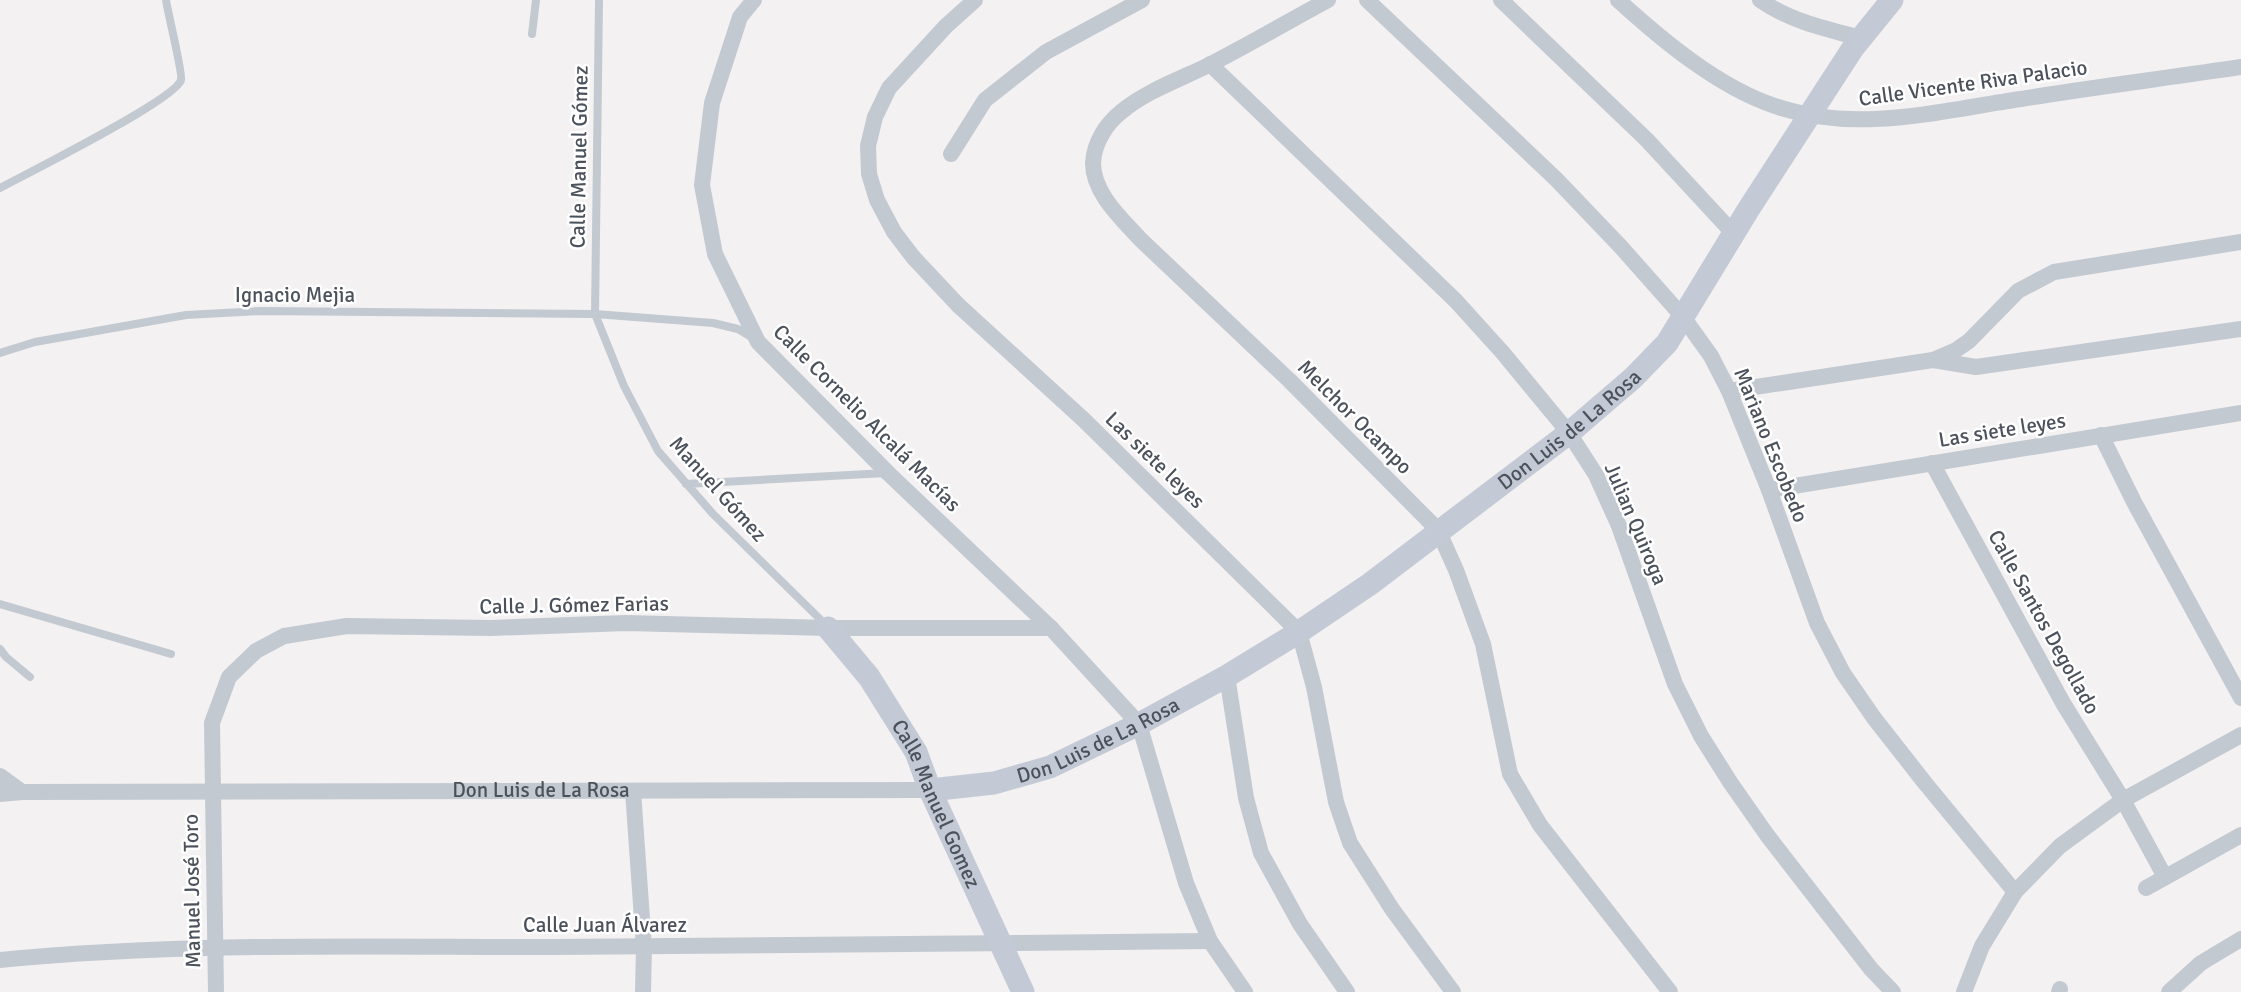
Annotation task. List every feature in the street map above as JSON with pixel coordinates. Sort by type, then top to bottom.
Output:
[{"type":"street","name":"Calle Cornelio Alcalá Macías","points":[[754,0],[740,17],[712,103],[702,185],[715,254],[758,342],[888,473],[1051,628],[1139,724]]},
{"type":"street","name":"Las siete leyes","points":[[975,0],[946,26],[889,89],[875,117],[868,146],[869,174],[877,200],[894,232],[913,257],[958,305],[1093,429],[1299,632]]},
{"type":"street","points":[[951,154],[985,100],[1046,52],[1142,0]]},
{"type":"street","name":"Melchor Ocampo","points":[[1328,0],[1121,111],[1109,123],[1095,149],[1094,174],[1100,189],[1117,214],[1140,239],[1289,380],[1438,530],[1457,570],[1483,644],[1510,774],[1540,825],[1670,992]]},
{"type":"street","name":"Mariano Escobedo","points":[[1367,0],[1556,179],[1683,317],[1711,356],[1729,391],[1769,489],[1817,623],[1843,673],[1925,783],[2015,892]]},
{"type":"street","points":[[1501,0],[1647,140],[1734,234]]},
{"type":"street","name":"Calle Vicente Riva Palacio","points":[[1618,0],[1686,56],[1736,88],[1774,106],[1848,121],[1945,112],[2241,68]]},
{"type":"street","points":[[1760,0],[1805,23],[1861,38]]},
{"type":"street","name":"Don Luis de La Rosa","points":[[0,794],[211,790],[930,790],[994,783],[1050,767],[1139,724],[1227,676],[1299,632],[1370,584],[1569,433],[1633,378],[1667,344],[1810,115],[1861,38],[1892,0]]},
{"type":"street","name":"Julian Quiroga","points":[[1210,64],[1456,301],[1569,433],[1596,475],[1619,526],[1675,684],[1701,736],[1767,835],[1871,969],[1893,992]]},
{"type":"street","points":[[1729,391],[1933,360],[1969,341],[2018,291],[2054,272],[2241,242]]},
{"type":"street","points":[[1933,360],[1976,367],[2241,329]]},
{"type":"street","name":"Las siete leyes","points":[[1769,489],[2241,413]]},
{"type":"street","points":[[2101,435],[2134,502],[2241,698]]},
{"type":"street","name":"Calle Santos Degollado","points":[[1932,463],[2063,703],[2123,800],[2165,877]]},
{"type":"street","name":"Calle J. Gómez Farias","points":[[211,790],[212,723],[229,677],[256,651],[284,636],[347,626],[491,628],[626,623],[828,628],[1051,628]]},
{"type":"street","name":"Calle Manuel Gomez","points":[[828,628],[869,677],[916,752],[930,790],[1023,992]]},
{"type":"street","points":[[1299,632],[1314,687],[1336,802],[1350,844],[1392,909],[1454,992]]},
{"type":"street","points":[[1227,676],[1246,798],[1261,853],[1300,924],[1347,992]]},
{"type":"street","points":[[1139,724],[1186,883],[1210,941],[1245,992]]},
{"type":"street","points":[[1964,992],[1982,946],[2015,892],[2060,846],[2123,800],[2241,735]]},
{"type":"street","points":[[0,776],[22,792]]},
{"type":"street","name":"Manuel José Toro","points":[[211,790],[216,992]]},
{"type":"street","points":[[633,791],[644,947],[643,992]]},
{"type":"street","points":[[2146,888],[2241,835]]},
{"type":"street","points":[[2169,992],[2201,962],[2241,939]]},
{"type":"street","name":"Calle Juan Álvarez","points":[[0,960],[64,954],[215,947],[644,947],[1210,941]]},
{"type":"lane","points":[[0,188],[174,90],[181,80],[181,68],[166,0]]},
{"type":"lane","points":[[532,34],[536,0]]},
{"type":"lane","name":"Calle Manuel Gómez","points":[[594,314],[599,0]]},
{"type":"lane","name":"Ignacio Mejia","points":[[0,353],[47,340],[186,315],[261,311],[594,314],[713,323],[738,329],[758,342]]},
{"type":"lane","name":"Manuel Gómez","points":[[594,314],[624,386],[658,452],[713,514],[828,628]]},
{"type":"lane","points":[[686,484],[888,473]]},
{"type":"lane","points":[[0,604],[171,654]]},
{"type":"lane","points":[[0,649],[30,677]]}]
